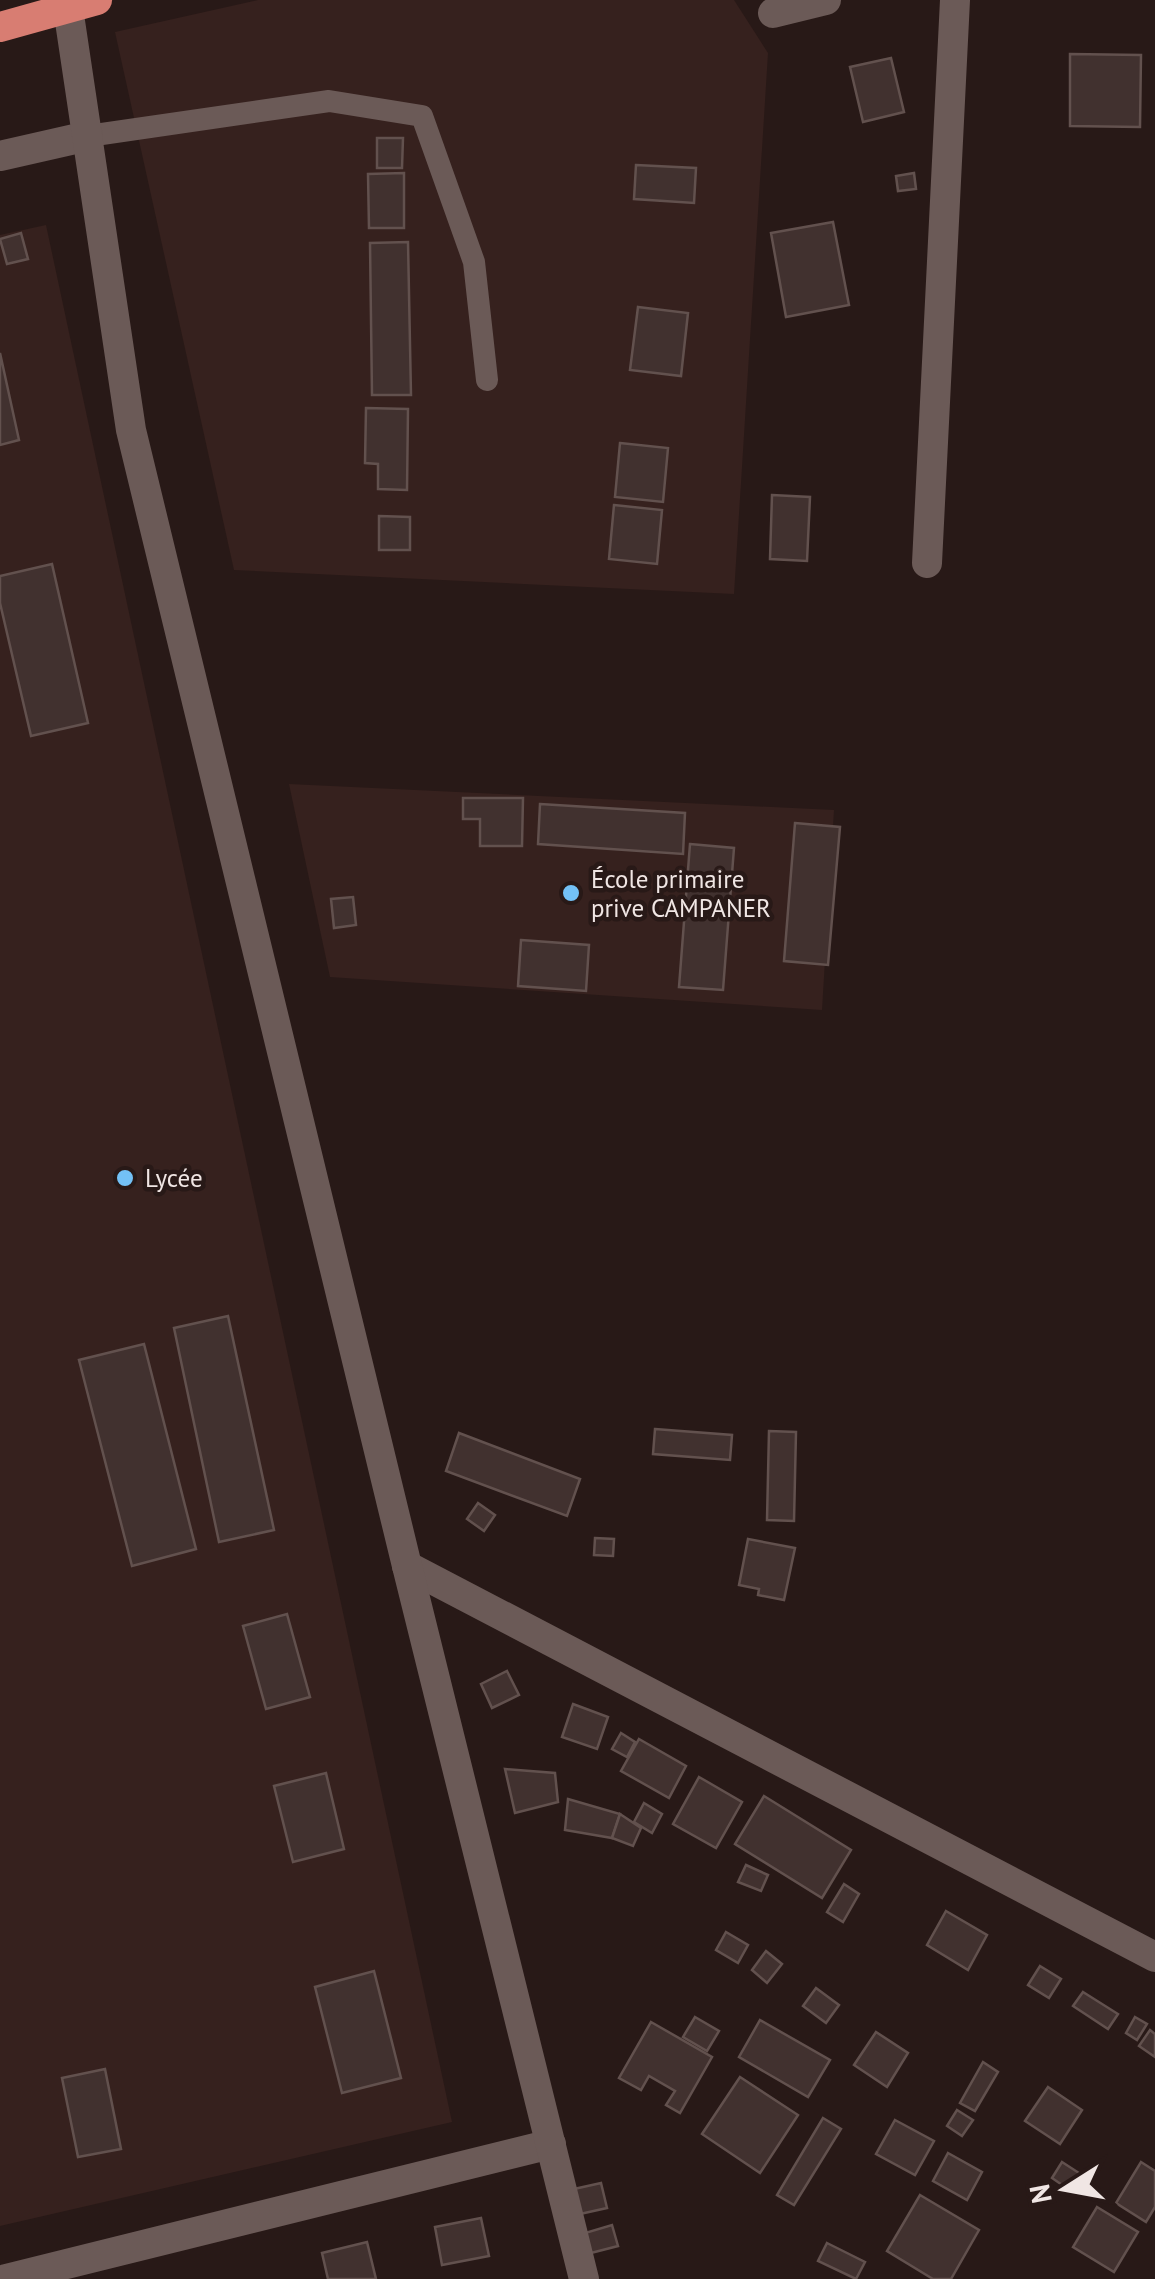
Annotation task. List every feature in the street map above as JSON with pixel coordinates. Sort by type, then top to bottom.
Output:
[{"type":"highway","points":[[0,27],[82,4]]},
{"type":"street","points":[[773,13],[826,0]]},
{"type":"street","points":[[927,563],[956,0]]},
{"type":"street","points":[[82,4],[88,136],[131,430],[584,2279]]},
{"type":"street","points":[[0,156],[88,136]]},
{"type":"street","points":[[408,1566],[1155,1957]]},
{"type":"street","points":[[6,2279],[111,2267],[551,2144]]},
{"type":"lane","points":[[88,136],[329,101],[422,116],[474,262],[488,380]]},
{"type":"shaded area","points":[[258,0],[734,0],[768,53],[734,594],[234,570],[115,32]]},
{"type":"shaded area","name":"Lycée","points":[[46,225],[452,2122],[0,2226],[0,235]]},
{"type":"shaded area","name":"École primaire prive CAMPANER","points":[[289,784],[834,810],[822,1010],[330,977]]},
{"type":"building","points":[[1070,54],[1141,55],[1140,127],[1070,126]]},
{"type":"building","points":[[891,58],[904,112],[863,122],[850,67]]},
{"type":"building","points":[[377,138],[403,138],[402,168],[377,168]]},
{"type":"building","points":[[636,165],[696,168],[694,203],[634,199]]},
{"type":"building","points":[[404,173],[404,228],[369,228],[368,174]]},
{"type":"building","points":[[914,173],[916,189],[898,191],[896,176]]},
{"type":"building","points":[[833,222],[849,305],[786,317],[771,233]]},
{"type":"building","points":[[21,233],[28,259],[7,264],[0,239]]},
{"type":"building","points":[[408,242],[411,395],[372,395],[370,243]]},
{"type":"building","points":[[638,307],[688,313],[681,376],[630,370]]},
{"type":"building","points":[[0,353],[19,440],[0,445]]},
{"type":"building","points":[[366,408],[408,409],[407,490],[378,489],[378,464],[365,463]]},
{"type":"building","points":[[620,443],[668,448],[663,502],[615,497]]},
{"type":"building","points":[[772,495],[810,497],[807,561],[770,559]]},
{"type":"building","points":[[614,505],[662,510],[657,564],[609,559]]},
{"type":"building","points":[[379,516],[410,517],[410,550],[379,550]]},
{"type":"building","points":[[52,564],[88,723],[31,736],[0,603],[0,576]]},
{"type":"building","points":[[463,798],[523,798],[522,846],[480,846],[480,819],[463,819]]},
{"type":"building","points":[[540,804],[685,813],[683,854],[538,844]]},
{"type":"building","points":[[795,823],[840,827],[828,965],[784,961]]},
{"type":"building","points":[[690,844],[734,848],[723,990],[679,987]]},
{"type":"building","points":[[353,897],[356,925],[334,928],[331,899]]},
{"type":"building","points":[[521,940],[589,945],[586,991],[518,986]]},
{"type":"building","points":[[228,1316],[274,1530],[219,1542],[174,1328]]},
{"type":"building","points":[[144,1344],[196,1549],[132,1566],[79,1360]]},
{"type":"building","points":[[655,1429],[732,1435],[730,1460],[653,1454]]},
{"type":"building","points":[[769,1431],[796,1432],[794,1521],[767,1520]]},
{"type":"building","points":[[459,1433],[580,1479],[567,1516],[446,1471]]},
{"type":"building","points":[[478,1503],[495,1515],[484,1531],[467,1519]]},
{"type":"building","points":[[595,1538],[614,1539],[613,1556],[594,1555]]},
{"type":"building","points":[[748,1539],[795,1548],[784,1600],[758,1595],[759,1589],[739,1585]]},
{"type":"building","points":[[287,1614],[310,1697],[266,1709],[243,1626]]},
{"type":"building","points":[[507,1671],[519,1695],[492,1708],[481,1684]]},
{"type":"building","points":[[573,1704],[608,1717],[597,1749],[562,1737]]},
{"type":"building","points":[[621,1733],[635,1742],[627,1757],[612,1749]]},
{"type":"building","points":[[639,1739],[686,1766],[669,1798],[621,1771]]},
{"type":"building","points":[[505,1769],[555,1773],[558,1802],[515,1813]]},
{"type":"building","points":[[326,1773],[344,1849],[293,1862],[274,1786]]},
{"type":"building","points":[[699,1777],[742,1802],[716,1848],[673,1824]]},
{"type":"building","points":[[764,1796],[851,1850],[822,1898],[735,1844]]},
{"type":"building","points":[[568,1799],[620,1814],[612,1838],[565,1830]]},
{"type":"building","points":[[644,1803],[662,1814],[652,1833],[634,1822]]},
{"type":"building","points":[[620,1814],[641,1828],[633,1846],[612,1838]]},
{"type":"building","points":[[746,1865],[768,1875],[761,1891],[738,1882]]},
{"type":"building","points":[[844,1884],[859,1894],[843,1922],[827,1912]]},
{"type":"building","points":[[946,1911],[987,1935],[968,1970],[927,1945]]},
{"type":"building","points":[[726,1932],[748,1945],[738,1963],[716,1950]]},
{"type":"building","points":[[766,1951],[782,1964],[767,1983],[752,1970]]},
{"type":"building","points":[[1040,1966],[1061,1979],[1049,1998],[1028,1985]]},
{"type":"building","points":[[374,1971],[401,2078],[342,2093],[315,1987]]},
{"type":"building","points":[[816,1988],[839,2005],[826,2023],[803,2006]]},
{"type":"building","points":[[1083,1992],[1118,2014],[1108,2029],[1073,2006]]},
{"type":"building","points":[[695,2017],[719,2031],[707,2051],[683,2037]]},
{"type":"building","points":[[1135,2017],[1147,2024],[1137,2040],[1126,2033]]},
{"type":"building","points":[[760,2020],[830,2060],[808,2097],[739,2057]]},
{"type":"building","points":[[651,2022],[712,2057],[680,2113],[666,2105],[675,2091],[649,2076],[641,2090],[619,2078]]},
{"type":"building","points":[[1150,2030],[1155,2034],[1155,2057],[1139,2046]]},
{"type":"building","points":[[876,2032],[908,2053],[887,2087],[854,2065]]},
{"type":"building","points":[[983,2062],[998,2072],[975,2111],[960,2103]]},
{"type":"building","points":[[105,2069],[121,2149],[78,2157],[62,2078]]},
{"type":"building","points":[[740,2077],[798,2115],[760,2173],[702,2134]]},
{"type":"building","points":[[1048,2087],[1082,2110],[1060,2144],[1025,2121]]},
{"type":"building","points":[[957,2110],[973,2120],[962,2136],[947,2126]]},
{"type":"building","points":[[823,2118],[841,2129],[794,2205],[777,2195]]},
{"type":"building","points":[[895,2120],[934,2141],[915,2175],[876,2154]]},
{"type":"building","points":[[948,2153],[982,2172],[967,2200],[933,2181]]},
{"type":"building","points":[[1062,2162],[1079,2173],[1068,2189],[1052,2178]]},
{"type":"building","points":[[1141,2162],[1155,2171],[1155,2207],[1146,2222],[1116,2203]]},
{"type":"building","points":[[601,2183],[607,2208],[580,2214],[574,2189]]},
{"type":"building","points":[[920,2195],[979,2230],[951,2279],[933,2279],[887,2251]]},
{"type":"building","points":[[1097,2207],[1138,2232],[1114,2272],[1073,2247]]},
{"type":"building","points":[[481,2218],[489,2256],[442,2265],[435,2227]]},
{"type":"building","points":[[612,2225],[618,2246],[591,2253],[585,2233]]},
{"type":"building","points":[[367,2242],[376,2279],[328,2279],[322,2253]]},
{"type":"building","points":[[827,2243],[865,2262],[856,2279],[818,2261]]},
{"type":"place","name":"École primaire prive CAMPANER","points":[[571,893]]},
{"type":"place","name":"Lycée","points":[[125,1178]]}]
